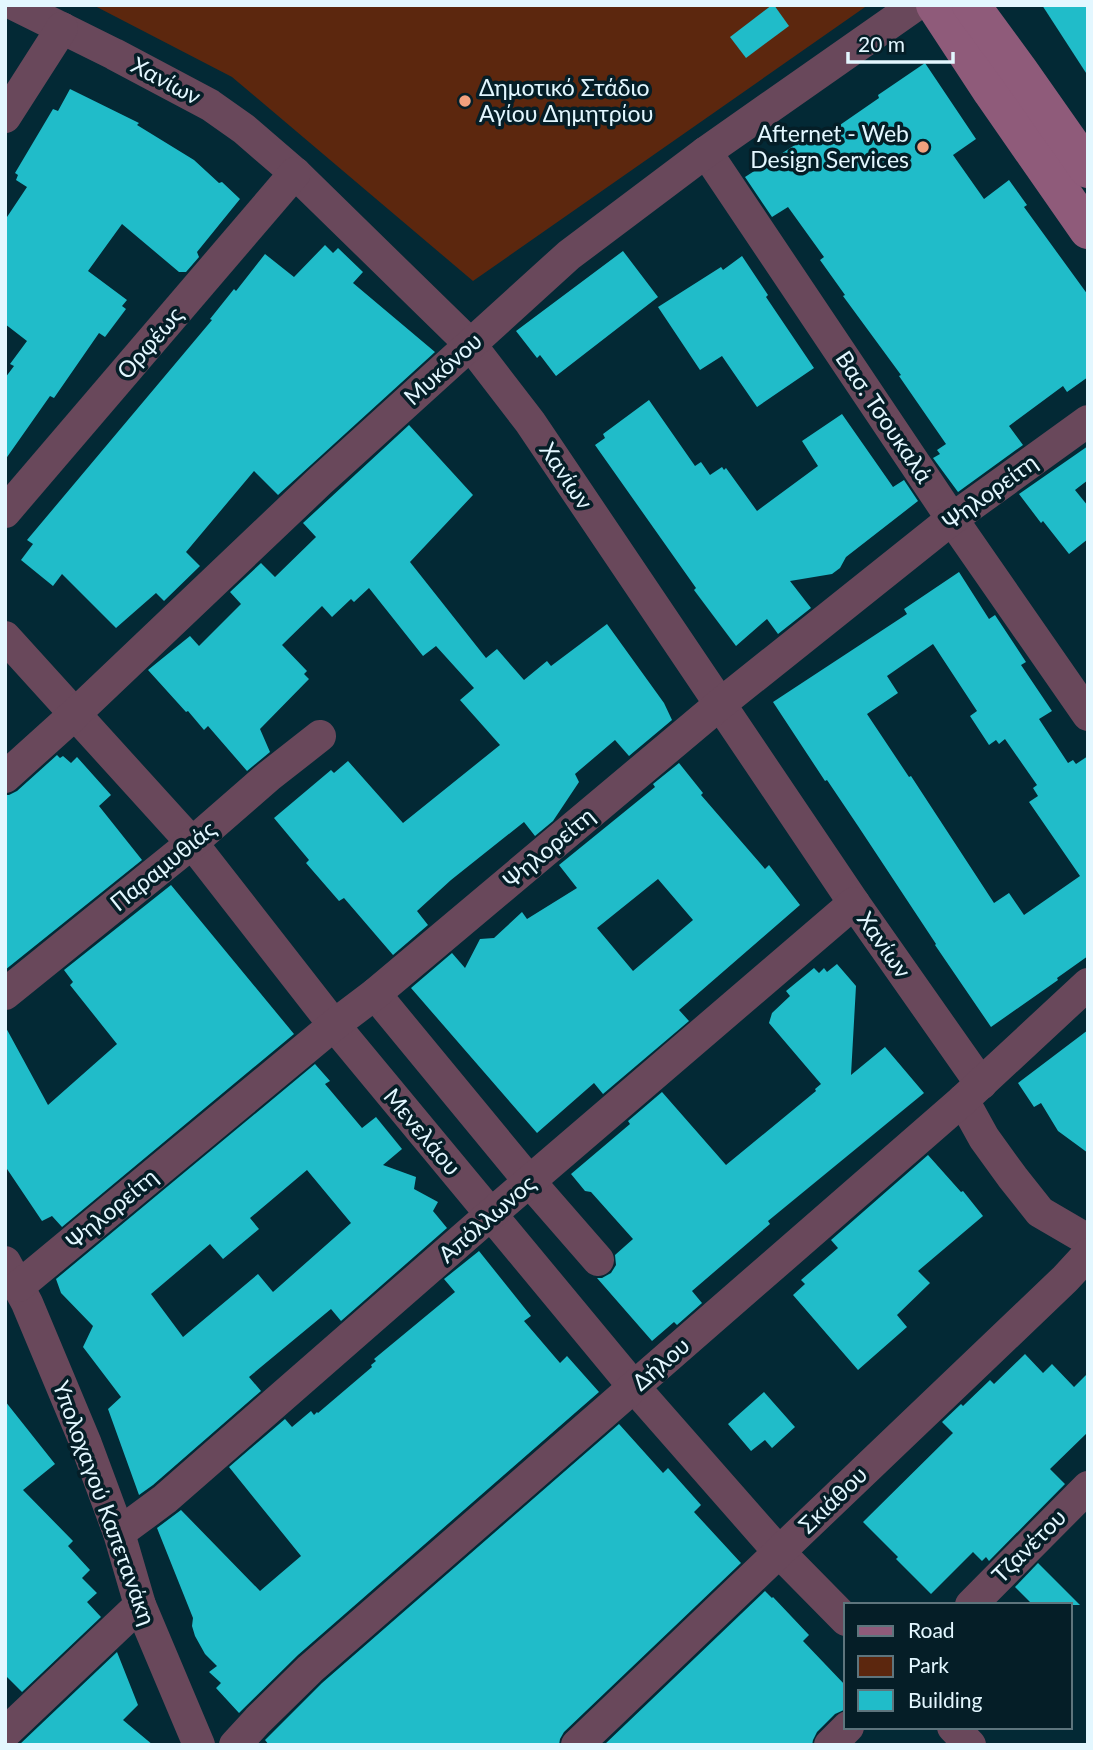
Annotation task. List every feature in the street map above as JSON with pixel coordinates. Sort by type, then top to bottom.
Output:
[{"type":"main road","points":[[935,5],[1088,230]]},
{"type":"main road","points":[[971,5],[1088,169]]},
{"type":"street","name":"Χανίων","points":[[15,5],[210,105],[244,129],[295,173],[470,344],[530,422],[854,903],[972,1092],[984,1138],[1040,1212],[1088,1240]]},
{"type":"street","name":"Μυκόνου","points":[[5,777],[320,481],[569,255],[706,152],[916,5]]},
{"type":"street","points":[[5,117],[62,28]]},
{"type":"street","name":"Βασ. Τσουκαλά","points":[[706,152],[952,519],[1088,715]]},
{"type":"street","name":"Ορφέως","points":[[5,513],[295,173]]},
{"type":"street","name":"Ψηλορείτη","points":[[14,1294],[719,705],[952,519],[1088,421]]},
{"type":"street","name":"Μενελάου","points":[[5,637],[192,843],[334,1025],[634,1387],[779,1552],[844,1618]]},
{"type":"street","name":"Παραμυθιάς","points":[[5,993],[320,736]]},
{"type":"street","name":"Απόλλωνος","points":[[119,1533],[165,1499],[490,1215],[854,903]]},
{"type":"street","name":"Δήλου","points":[[235,1745],[310,1669],[972,1092],[1088,984]]},
{"type":"street","points":[[375,994],[598,1260]]},
{"type":"street","name":"Σκιάθου","points":[[577,1745],[1088,1254]]},
{"type":"street","name":"Υπολοχαγού Καπετανάκη","points":[[14,1294],[86,1444],[119,1533],[140,1605],[199,1745]]},
{"type":"street","name":"Τζανέτου","points":[[973,1603],[1088,1486]]},
{"type":"street","points":[[5,1733],[140,1605]]},
{"type":"street","points":[[830,1745],[846,1729]]},
{"type":"street","points":[[955,1729],[971,1745]]},
{"type":"green space","points":[[93,5],[868,5],[473,281],[232,77]]},
{"type":"building","points":[[772,5],[789,26],[746,58],[730,37]]},
{"type":"building","points":[[1042,5],[1088,5],[1088,76]]},
{"type":"building","points":[[925,63],[976,139],[953,155],[984,199],[1009,180],[1027,205],[1024,207],[1088,295],[1088,377],[1067,392],[1063,386],[1009,426],[1023,445],[958,492],[933,458],[940,454],[937,450],[946,444],[899,376],[901,375],[843,296],[845,295],[820,260],[824,257],[788,207],[772,217],[745,177],[820,129],[824,136]]},
{"type":"building","points":[[70,89],[139,123],[137,125],[194,160],[240,199],[197,252],[199,257],[186,272],[179,272],[122,224],[88,271],[127,300],[122,306],[126,309],[105,337],[99,333],[54,398],[50,396],[5,460],[5,378],[14,366],[10,364],[27,341],[5,324],[5,220],[27,187],[16,180],[18,175],[15,173],[53,109],[58,111]]},
{"type":"building","points":[[325,245],[333,253],[338,248],[363,272],[353,283],[435,352],[278,495],[254,471],[186,552],[200,566],[164,601],[156,593],[116,628],[62,574],[53,586],[21,560],[33,544],[27,540],[265,254],[294,277]]},
{"type":"building","points":[[623,251],[658,297],[556,376],[540,355],[537,358],[516,331]]},
{"type":"building","points":[[742,256],[814,368],[757,407],[722,356],[700,370],[658,307],[721,267],[723,270]]},
{"type":"building","points":[[649,400],[695,466],[701,462],[710,475],[722,467],[724,470],[726,468],[757,511],[818,466],[802,441],[842,414],[893,487],[904,480],[918,501],[846,557],[840,568],[832,574],[790,581],[811,608],[778,634],[767,619],[736,646],[694,590],[696,588],[595,445],[605,438],[603,434]]},
{"type":"building","points":[[409,425],[473,495],[410,562],[486,658],[497,649],[524,680],[547,661],[551,666],[607,624],[664,703],[672,720],[629,756],[615,740],[575,774],[579,782],[553,821],[535,836],[524,822],[451,880],[417,911],[428,925],[393,955],[344,898],[339,901],[306,863],[309,860],[274,818],[331,770],[334,773],[348,761],[403,823],[500,745],[460,700],[474,688],[436,646],[423,656],[369,588],[354,602],[351,599],[332,617],[322,606],[282,645],[307,671],[304,674],[309,679],[260,729],[270,752],[247,771],[208,726],[204,730],[148,670],[190,636],[199,646],[241,604],[230,592],[261,563],[275,577],[316,537],[303,523]]},
{"type":"building","points":[[1088,446],[1088,480],[1075,490],[1088,506],[1088,539],[1069,554],[1019,494]]},
{"type":"building","points":[[959,572],[989,619],[995,615],[1026,662],[1021,665],[1052,711],[1039,719],[1068,763],[1073,760],[1076,764],[1088,756],[1088,956],[991,1027],[773,702],[907,614],[904,609]],"holes":[[[933,644],[977,711],[970,716],[989,745],[996,740],[999,744],[1005,739],[1037,785],[1033,788],[1038,796],[1029,802],[1080,876],[1024,915],[1009,893],[994,903],[867,714],[898,693],[887,676]]]},
{"type":"building","points":[[57,755],[60,758],[63,756],[71,763],[77,757],[111,795],[99,806],[142,860],[5,970],[5,795],[17,791]]},
{"type":"building","points":[[679,763],[703,793],[701,795],[765,869],[769,865],[800,905],[679,1010],[689,1021],[603,1094],[594,1083],[537,1133],[411,988],[452,953],[465,968],[480,939],[494,938],[522,912],[527,919],[577,888],[559,865],[655,787],[653,784]],"holes":[[[658,879],[693,920],[633,971],[597,928]]]},
{"type":"building","points":[[171,885],[294,1034],[62,1227],[52,1216],[42,1221],[5,1166],[5,1026],[48,1105],[117,1044],[70,985],[73,982],[64,970]]},
{"type":"building","points":[[837,964],[856,986],[851,1075],[885,1047],[924,1093],[768,1221],[770,1224],[692,1291],[702,1303],[677,1325],[674,1322],[652,1341],[597,1278],[611,1273],[616,1265],[615,1255],[633,1239],[571,1174],[630,1124],[628,1121],[662,1092],[726,1165],[821,1084],[769,1023],[772,1013],[790,996],[786,991],[814,968],[819,973],[824,968],[827,972]]},
{"type":"building","points":[[1088,1030],[1088,1153],[1058,1131],[1041,1103],[1034,1107],[1018,1083]]},
{"type":"building","points":[[315,1064],[330,1081],[325,1084],[362,1128],[376,1117],[402,1149],[383,1165],[416,1177],[414,1189],[438,1202],[433,1211],[447,1228],[341,1321],[331,1309],[249,1377],[261,1391],[139,1495],[108,1409],[121,1397],[83,1347],[93,1326],[61,1293],[56,1279]],"holes":[[[307,1170],[351,1223],[273,1292],[258,1274],[183,1337],[151,1294],[210,1244],[223,1259],[259,1229],[250,1218]]]},
{"type":"building","points":[[928,1155],[983,1216],[918,1271],[930,1283],[897,1315],[907,1327],[858,1370],[793,1295],[805,1284],[801,1280],[838,1248],[831,1240]]},
{"type":"building","points":[[479,1251],[531,1316],[524,1321],[560,1363],[567,1356],[599,1392],[298,1655],[239,1713],[216,1688],[221,1683],[209,1672],[217,1666],[205,1654],[195,1636],[193,1618],[157,1528],[181,1510],[260,1591],[301,1556],[229,1467],[285,1419],[292,1427],[311,1411],[314,1415],[318,1413],[372,1367],[376,1361],[374,1359],[455,1292],[444,1279]]},
{"type":"building","points":[[1025,1354],[1043,1373],[1052,1364],[1074,1387],[1088,1373],[1088,1432],[1050,1469],[1065,1484],[989,1561],[986,1557],[982,1561],[973,1552],[931,1594],[863,1522],[953,1433],[942,1422],[990,1380],[994,1384]]},
{"type":"building","points":[[764,1392],[795,1427],[772,1448],[765,1440],[751,1451],[728,1424]]},
{"type":"building","points":[[5,1401],[55,1464],[23,1490],[73,1541],[68,1546],[90,1570],[82,1578],[97,1593],[87,1602],[101,1617],[22,1692],[5,1675]]},
{"type":"building","points":[[619,1424],[663,1473],[668,1468],[701,1505],[694,1512],[741,1563],[564,1732],[559,1745],[269,1745],[265,1740],[322,1683]]},
{"type":"building","points":[[1038,1563],[1080,1605],[1031,1603],[1015,1587]]},
{"type":"building","points":[[765,1591],[809,1635],[803,1641],[844,1684],[844,1710],[835,1714],[817,1732],[812,1745],[604,1745]]},
{"type":"building","points":[[117,1652],[138,1705],[123,1720],[153,1745],[19,1745]]},
{"type":"place","name":"Δημοτικό Στάδιο Αγίου Δημητρίου","points":[[465,101]]},
{"type":"place","name":"Afternet - Web Design Services","points":[[923,147]]}]
